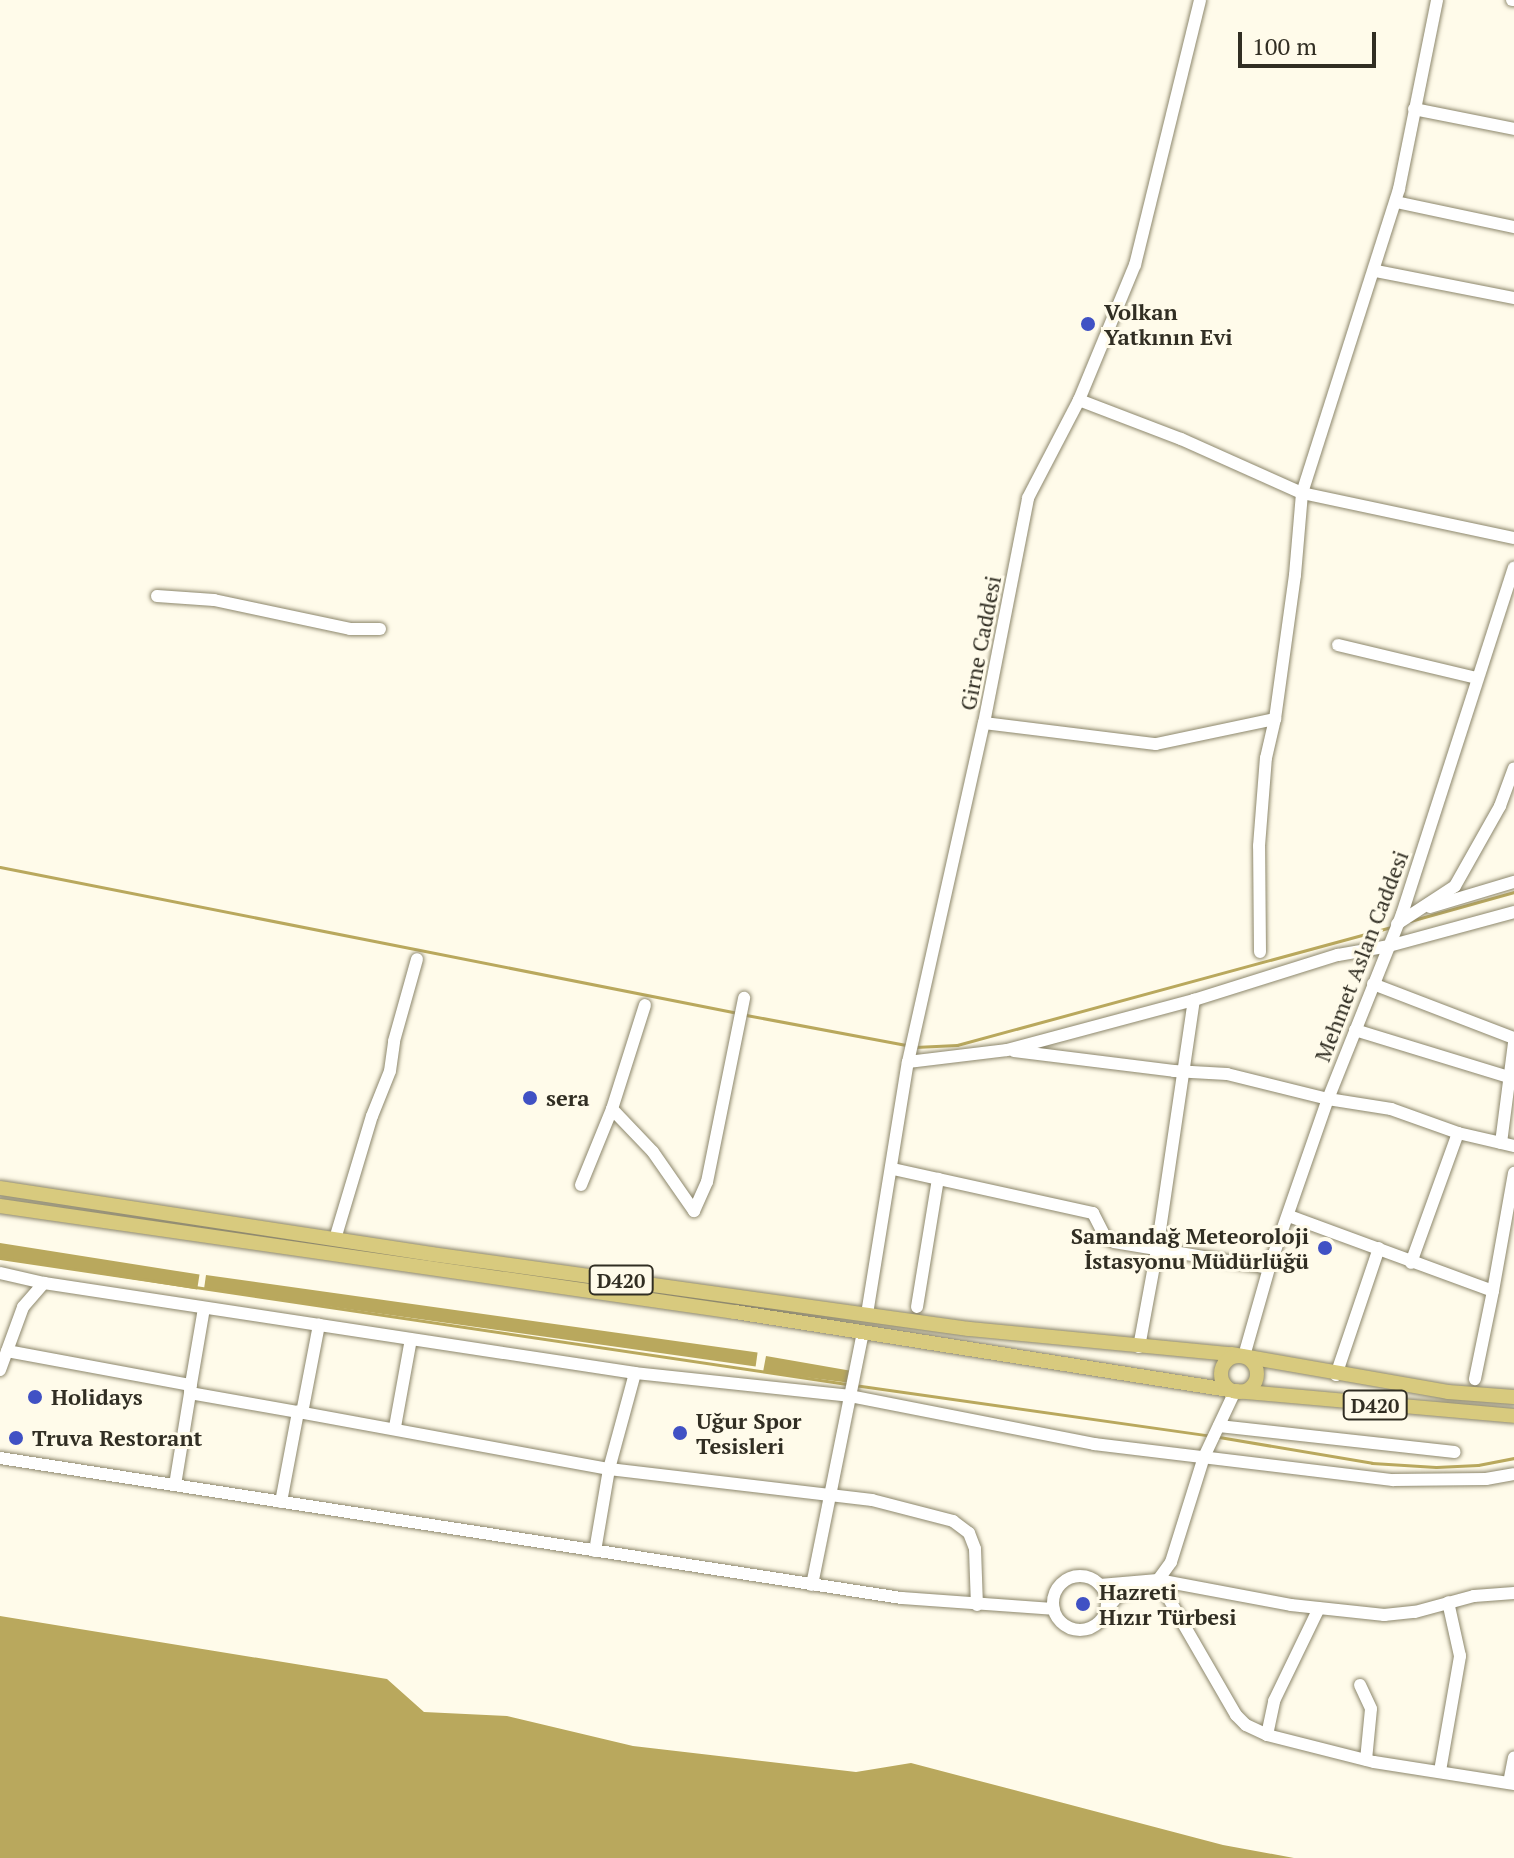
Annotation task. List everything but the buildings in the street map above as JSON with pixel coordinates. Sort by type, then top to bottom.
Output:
[{"type":"main road","name":"D420","points":[[0,1188],[867,1314],[1139,1347],[1244,1356],[1336,1375],[1448,1392],[1514,1397]]},
{"type":"main road","name":"D420","points":[[0,1206],[1235,1391],[1514,1416]]},
{"type":"main road","points":[[1244,1356],[1256,1367],[1257,1378],[1246,1390],[1235,1391],[1225,1386],[1222,1369],[1233,1357],[1244,1356]]},
{"type":"street","name":"Girne Caddesi","points":[[867,1314],[908,1062],[984,723],[1028,498],[1079,400],[1135,265],[1200,0]]},
{"type":"street","points":[[1260,952],[1259,846],[1266,758],[1275,719],[1302,493],[1396,202],[1437,0]]},
{"type":"street","points":[[1414,109],[1514,129]]},
{"type":"street","points":[[1396,202],[1514,227]]},
{"type":"street","points":[[1376,271],[1514,298]]},
{"type":"street","points":[[1079,400],[1181,439],[1302,493],[1514,538]]},
{"type":"street","name":"Mehmet Aslan Caddesi","points":[[1244,1356],[1269,1268],[1328,1099],[1389,946],[1394,926],[1402,914],[1514,568]]},
{"type":"street","points":[[157,596],[214,600],[350,629],[380,629]]},
{"type":"street","points":[[1338,645],[1477,678]]},
{"type":"street","points":[[984,723],[1156,744],[1275,719]]},
{"type":"street","points":[[1394,926],[1455,886],[1500,806],[1514,768]]},
{"type":"street","points":[[1419,910],[1514,882]]},
{"type":"street","points":[[908,1062],[1007,1050],[1194,1000],[1338,955],[1389,946],[1514,912]]},
{"type":"street","points":[[335,1239],[372,1116],[390,1071],[394,1041],[417,959]]},
{"type":"street","points":[[1007,1050],[1184,1072],[1227,1074],[1328,1099],[1391,1109],[1458,1133],[1508,1145],[1514,1041],[1373,984]]},
{"type":"street","points":[[612,1109],[653,1152],[694,1211],[707,1182],[744,998]]},
{"type":"street","points":[[1139,1347],[1157,1250],[1194,1000]]},
{"type":"street","points":[[581,1185],[612,1109],[645,1005]]},
{"type":"street","points":[[1355,1030],[1512,1078]]},
{"type":"street","points":[[1411,1263],[1458,1133]]},
{"type":"street","points":[[893,1169],[1093,1213],[1107,1239],[1269,1268]]},
{"type":"street","points":[[1475,1379],[1514,1173]]},
{"type":"street","points":[[917,1307],[938,1179]]},
{"type":"street","points":[[1289,1216],[1493,1291]]},
{"type":"street","points":[[1336,1375],[1379,1248]]},
{"type":"street","points":[[0,1273],[44,1283],[635,1373],[850,1396],[1094,1444],[1393,1480],[1486,1479],[1514,1474]]},
{"type":"street","points":[[0,1370],[23,1307],[44,1283]]},
{"type":"street","points":[[175,1485],[204,1308]]},
{"type":"street","points":[[281,1502],[319,1325]]},
{"type":"street","points":[[812,1585],[863,1333]]},
{"type":"street","points":[[395,1427],[411,1339]]},
{"type":"street","points":[[5,1351],[300,1412],[395,1427],[609,1469],[872,1500],[961,1525],[969,1533],[975,1549],[977,1605]]},
{"type":"street","points":[[595,1551],[609,1469],[635,1373]]},
{"type":"street","points":[[1107,1609],[1105,1592],[1100,1585],[1085,1577],[1068,1580],[1056,1592],[1054,1609],[1063,1624],[1080,1630],[1097,1624],[1118,1596],[1158,1580],[1171,1562],[1204,1457],[1235,1391]]},
{"type":"street","points":[[1219,1426],[1455,1452]]},
{"type":"street","points":[[0,1458],[812,1585],[977,1605],[1054,1609]]},
{"type":"street","points":[[1158,1580],[1236,1715],[1246,1725],[1267,1735],[1366,1760],[1511,1783],[1514,1757]]},
{"type":"street","points":[[1100,1585],[1158,1580],[1319,1608],[1384,1615],[1415,1612],[1474,1596],[1514,1593]]},
{"type":"street","points":[[1440,1771],[1460,1656],[1458,1634],[1448,1602]]},
{"type":"street","points":[[1267,1735],[1274,1701],[1319,1608]]},
{"type":"street","points":[[1360,1685],[1371,1709],[1366,1760]]},
{"type":"shaded area","points":[[0,1243],[200,1275],[197,1289],[0,1258]]},
{"type":"shaded area","points":[[206,1275],[758,1353],[756,1366],[204,1289]]},
{"type":"shaded area","points":[[766,1356],[852,1371],[851,1383],[763,1372]]},
{"type":"shaded area","points":[[0,1616],[387,1679],[424,1712],[507,1716],[633,1746],[856,1772],[911,1763],[1223,1845],[1294,1858],[0,1858]]},
{"type":"waterway","points":[[0,867],[738,1013]]},
{"type":"waterway","points":[[1410,921],[1514,892]]},
{"type":"waterway","points":[[915,1047],[957,1045],[1391,927]]},
{"type":"waterway","points":[[746,1015],[907,1045]]},
{"type":"waterway","points":[[0,1258],[847,1384]]},
{"type":"waterway","points":[[854,1385],[1211,1436]]},
{"type":"waterway","points":[[1219,1437],[1372,1463],[1436,1467],[1478,1465],[1514,1458]]},
{"type":"place","name":"Volkan Yatkının Evi","points":[[1088,324]]},
{"type":"place","name":"sera","points":[[530,1098]]},
{"type":"place","name":"Samandağ Meteoroloji İstasyonu Müdürlüğü","points":[[1325,1248]]},
{"type":"place","name":"Holidays","points":[[35,1397]]},
{"type":"place","name":"Uğur Spor Tesisleri","points":[[680,1433]]},
{"type":"place","name":"Truva Restorant","points":[[16,1438]]},
{"type":"place","name":"Hazreti Hızır Türbesi","points":[[1083,1604]]}]
